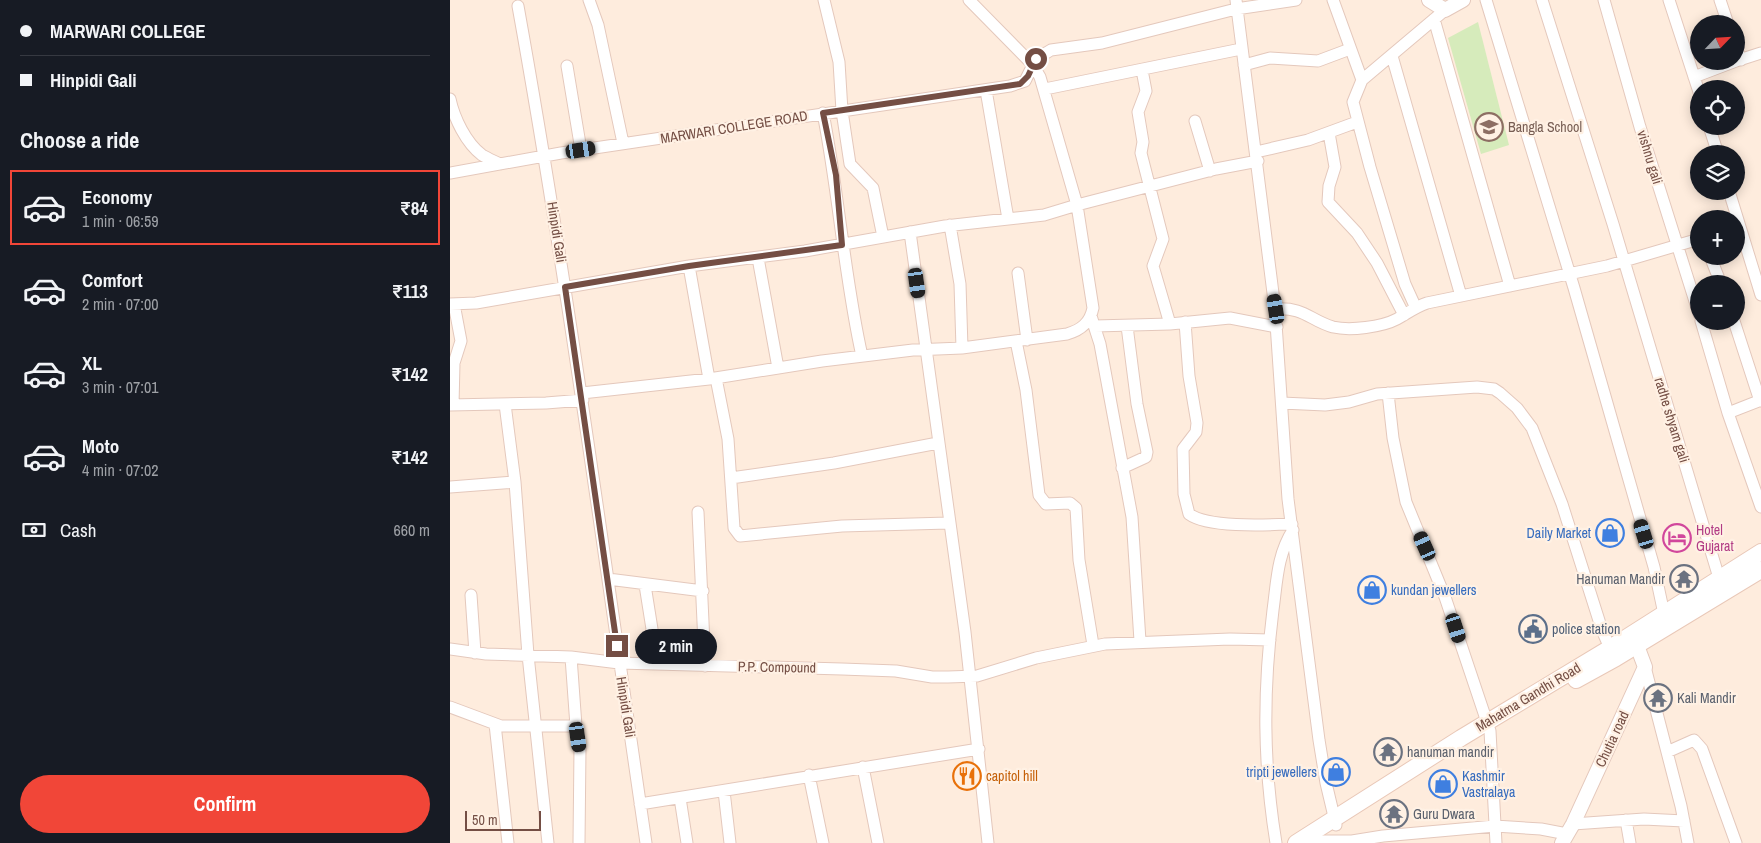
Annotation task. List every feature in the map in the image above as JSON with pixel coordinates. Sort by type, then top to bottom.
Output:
[{"type":"main road","name":"Mahatma Gandhi Road","points":[[1296,843],[1335,823],[1610,648],[1635,639],[1664,614],[1761,552]]},
{"type":"main road","name":"Mahatma Gandhi Road","points":[[1488,726],[1552,692],[1635,639],[1761,570]]},
{"type":"main road","name":"Mahatma Gandhi Road","points":[[1314,842],[1335,823]]},
{"type":"street","points":[[589,0],[598,25],[623,144]]},
{"type":"street","points":[[824,0],[839,62],[842,111],[850,164],[873,188],[883,237]]},
{"type":"street","points":[[969,0],[1033,65],[1045,89],[1077,205],[1093,308],[1093,321],[1122,468],[1136,552],[1140,641]]},
{"type":"street","name":"MARWARI COLLEGE ROAD","points":[[450,173],[581,150],[1020,84],[1025,81],[1036,59],[1051,50],[1118,39],[1236,4],[1296,0]]},
{"type":"street","points":[[1333,0],[1362,80]]},
{"type":"street","points":[[1428,0],[1440,14],[1510,286]]},
{"type":"street","points":[[1415,306],[1403,275],[1353,102],[1362,80],[1440,14],[1463,0]]},
{"type":"street","points":[[1486,0],[1569,273],[1654,567],[1664,614]]},
{"type":"street","name":"radhe shyam gali","points":[[1542,0],[1586,134],[1719,578]]},
{"type":"street","name":"vishnu gali","points":[[1604,0],[1690,286]]},
{"type":"street","points":[[1669,0],[1695,80]]},
{"type":"street","points":[[1720,0],[1725,15]]},
{"type":"street","points":[[1236,4],[1276,309],[1288,499],[1319,740],[1335,823]]},
{"type":"street","name":"Hinpidi Gali","points":[[518,6],[545,156],[582,397],[646,843]]},
{"type":"street","points":[[1045,89],[1241,49]]},
{"type":"street","points":[[1244,65],[1270,58],[1318,61],[1350,49]]},
{"type":"street","points":[[1745,59],[1761,53]]},
{"type":"street","points":[[1392,56],[1461,296]]},
{"type":"street","points":[[567,66],[581,150]]},
{"type":"street","points":[[1142,70],[1146,96],[1141,105],[1138,119],[1143,142],[1142,159],[1163,239],[1153,266],[1170,324]]},
{"type":"street","points":[[1694,77],[1713,70]]},
{"type":"street","points":[[986,90],[1008,219]]},
{"type":"street","points":[[450,100],[454,116],[471,142],[482,155],[500,164]]},
{"type":"street","points":[[823,113],[836,175],[842,245],[862,356]]},
{"type":"street","points":[[1195,121],[1210,171]]},
{"type":"street","points":[[1277,327],[1230,318],[1127,326],[1093,321],[1078,331],[962,348],[927,349],[862,356],[582,397],[505,404],[452,405],[454,363],[461,341],[452,304],[476,303],[689,266],[758,258],[910,232],[1044,215],[1210,171],[1358,122]]},
{"type":"street","points":[[1329,133],[1335,167],[1329,186],[1328,202],[1357,233],[1377,263],[1404,315]]},
{"type":"street","points":[[950,226],[960,284],[962,348]]},
{"type":"street","points":[[910,232],[970,676],[988,843]]},
{"type":"street","points":[[1276,309],[1295,309],[1328,325],[1345,328],[1386,324],[1404,315],[1415,306],[1623,262],[1690,242]]},
{"type":"street","points":[[1745,249],[1761,294]]},
{"type":"street","points":[[758,258],[778,368]]},
{"type":"street","points":[[689,266],[712,378],[728,439],[734,528],[740,536],[842,526],[948,523]]},
{"type":"street","points":[[1018,273],[1026,390],[1039,495],[1046,504],[1070,503],[1076,508],[1079,560],[1093,646]]},
{"type":"street","points":[[1185,322],[1190,384],[1197,423],[1196,432],[1183,449],[1184,494],[1189,514],[1202,520],[1292,527]]},
{"type":"street","points":[[1122,468],[1146,457],[1147,452],[1137,404],[1127,326]]},
{"type":"street","points":[[1704,330],[1728,413],[1761,507]]},
{"type":"street","points":[[1728,413],[1761,400],[1737,330]]},
{"type":"street","points":[[1282,403],[1325,406],[1388,393],[1486,387],[1500,393],[1526,417],[1537,438],[1562,504],[1602,630],[1610,648]]},
{"type":"street","points":[[1388,393],[1393,438],[1406,502],[1443,590],[1488,726],[1496,843]]},
{"type":"street","points":[[505,404],[515,482],[528,655],[548,843]]},
{"type":"street","points":[[731,478],[834,463],[938,442]]},
{"type":"street","points":[[450,487],[515,482]]},
{"type":"street","points":[[698,512],[705,666]]},
{"type":"street","points":[[1276,843],[1270,807],[1264,725],[1270,640],[1283,546],[1292,527]]},
{"type":"street","points":[[608,579],[703,591]]},
{"type":"street","points":[[645,585],[652,629],[648,664]]},
{"type":"street","points":[[471,595],[475,653]]},
{"type":"street","points":[[1635,639],[1645,667],[1688,843]]},
{"type":"street","name":"P.P. Compound","points":[[450,650],[475,653],[571,657],[619,663],[896,671],[932,677],[970,676],[1093,646],[1140,641],[1270,640]]},
{"type":"street","points":[[571,657],[576,726],[580,748],[579,843]]},
{"type":"street","name":"Chutia road","points":[[1567,834],[1645,667]]},
{"type":"street","points":[[450,707],[495,724],[536,728],[576,726]]},
{"type":"street","points":[[495,724],[508,843]]},
{"type":"street","points":[[1667,752],[1687,741],[1694,740],[1698,743],[1702,749],[1736,843]]},
{"type":"street","points":[[640,804],[809,775],[979,749]]},
{"type":"street","points":[[863,767],[878,843]]},
{"type":"street","points":[[809,775],[823,843]]},
{"type":"street","points":[[724,791],[730,843]]},
{"type":"street","points":[[680,798],[687,843]]},
{"type":"street","points":[[1314,842],[1352,841],[1383,836],[1431,834],[1495,826],[1541,828],[1567,834],[1626,820],[1654,818],[1684,821]]},
{"type":"street","points":[[1626,820],[1630,843]]},
{"type":"green space","points":[[1478,22],[1509,145],[1481,154],[1448,38]]},
{"type":"place","name":"Bangla School","points":[[1489,127]]},
{"type":"place","name":"Daily Market","points":[[1610,533]]},
{"type":"place","name":"Hotel Gujarat","points":[[1677,538]]},
{"type":"place","name":"Hanuman Mandir","points":[[1684,579]]},
{"type":"place","name":"kundan jewellers","points":[[1372,590]]},
{"type":"place","name":"police station","points":[[1533,629]]},
{"type":"place","name":"Kali Mandir","points":[[1658,698]]},
{"type":"place","name":"hanuman mandir","points":[[1388,752]]},
{"type":"place","name":"tripti jewellers","points":[[1336,772]]},
{"type":"place","name":"capitol hill","points":[[967,776]]},
{"type":"place","name":"Kashmir Vastralaya","points":[[1443,784]]},
{"type":"place","name":"Guru Dwara","points":[[1394,814]]},
{"type":"route","points":[[617,646],[565,287],[689,266],[805,252],[842,245],[836,199],[836,175],[823,113],[1020,84],[1025,81],[1036,59]]}]
